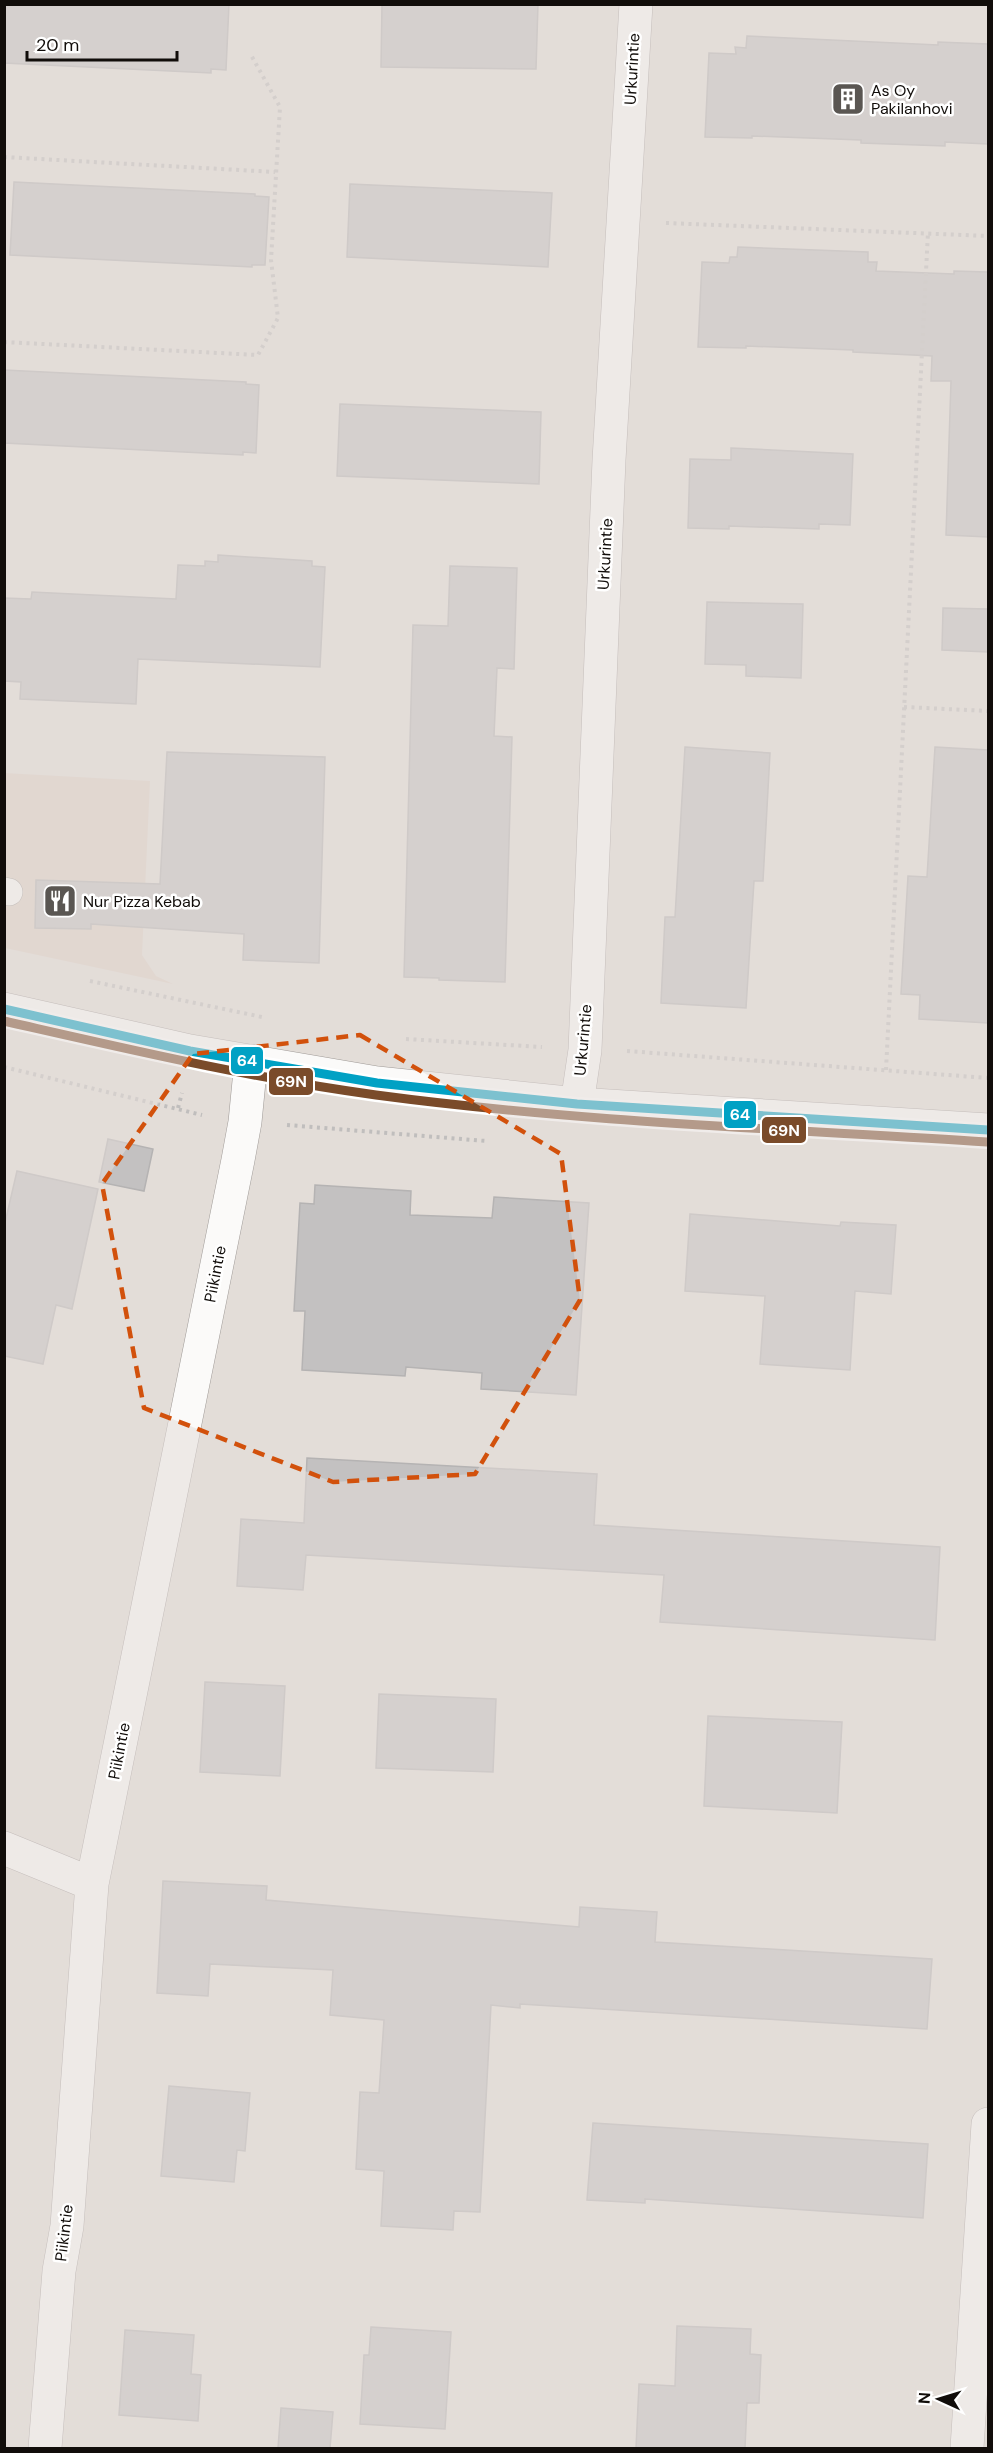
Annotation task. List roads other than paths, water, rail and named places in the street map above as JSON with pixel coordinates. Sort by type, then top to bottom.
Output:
[{"type":"street","name":"Urkurintie","points":[[577,1104],[585,1050],[609,460],[636,4]]},
{"type":"street","points":[[4,1009],[190,1051],[377,1083],[577,1104],[988,1130]]},
{"type":"street","name":"Piikintie","points":[[45,2448],[59,2271],[67,2226],[92,1884],[238,1160],[250,1060]]},
{"type":"street","points":[[4,1848],[92,1884]]},
{"type":"street","points":[[967,2448],[988,2124]]},
{"type":"place","name":"As Oy Pakilanhovi","points":[[848,99]]},
{"type":"place","name":"Nur Pizza Kebab","points":[[60,901]]}]
